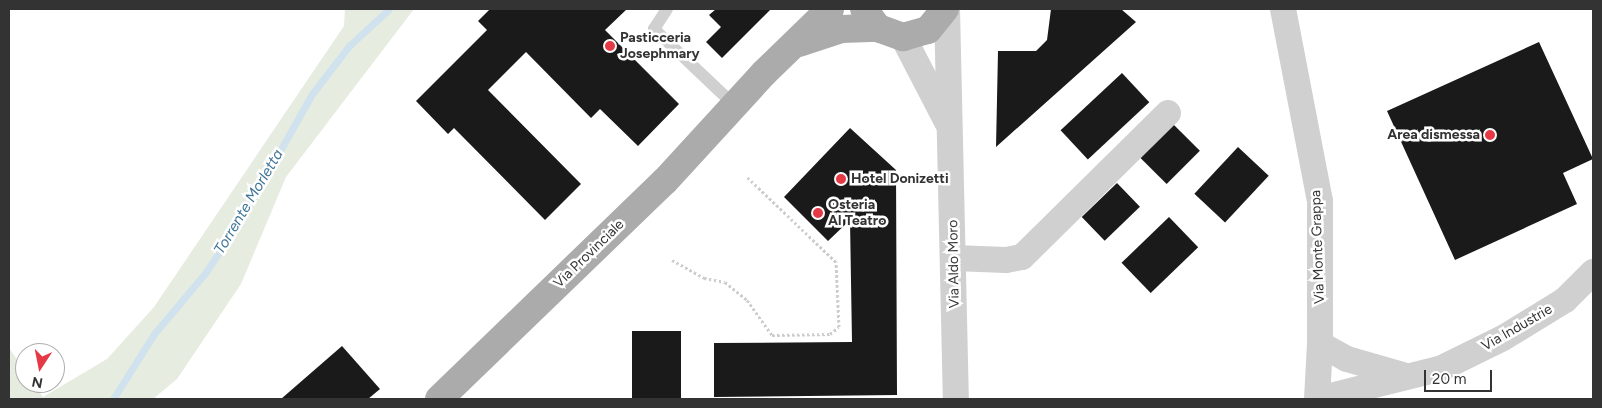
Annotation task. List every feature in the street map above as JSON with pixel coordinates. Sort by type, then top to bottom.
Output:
[{"type":"main road","name":"Via Provinciale","points":[[439,399],[666,181],[734,105],[830,9]]},
{"type":"main road","points":[[792,45],[841,29],[881,24],[928,30],[946,9]]},
{"type":"street","name":"Via Aldo Moro","points":[[946,9],[954,258],[956,399]]},
{"type":"street","name":"Via Monte Grappa","points":[[1283,9],[1320,201],[1320,344],[1317,399]]},
{"type":"street","name":"Via Aldo Moro","points":[[881,24],[950,129]]},
{"type":"street","points":[[954,258],[1006,260],[1022,257],[1168,113]]},
{"type":"street","name":"Via Industrie","points":[[1317,399],[1402,375],[1442,368],[1504,338],[1565,300],[1593,272]]},
{"type":"street","name":"Via Industrie","points":[[1320,344],[1347,359],[1402,375]]},
{"type":"lane","points":[[667,9],[654,29],[734,105]]},
{"type":"path","points":[[672,260],[704,278],[725,282],[747,300],[772,335],[830,334],[839,327],[836,262],[747,177]]},
{"type":"shaded area","points":[[345,9],[414,9],[286,177],[241,284],[177,379],[153,399],[9,399],[9,348],[15,357],[15,393],[40,393],[43,397],[50,393],[65,393],[65,384],[107,359],[154,307],[344,26]]},
{"type":"building","points":[[490,9],[627,9],[605,30],[679,104],[638,146],[600,109],[591,118],[526,52],[488,90],[581,184],[545,220],[454,128],[448,134],[416,101],[487,30],[478,21]]},
{"type":"building","points":[[716,9],[771,9],[722,58],[706,42],[721,27],[709,15]]},
{"type":"building","points":[[1051,9],[1121,9],[1136,22],[996,147],[998,51],[1036,51],[1047,40]]},
{"type":"building","name":"Area dismessa","points":[[1539,42],[1593,159],[1563,173],[1577,204],[1455,260],[1387,111]]},
{"type":"building","points":[[1122,73],[1149,102],[1088,160],[1061,130]]},
{"type":"building","points":[[1173,124],[1200,151],[1167,184],[1140,157]]},
{"type":"building","points":[[850,128],[896,170],[897,395],[714,397],[714,343],[852,342],[850,220],[828,241],[784,197]]},
{"type":"building","points":[[1238,147],[1269,176],[1225,222],[1194,194]]},
{"type":"building","points":[[1117,183],[1140,207],[1105,241],[1082,217]]},
{"type":"building","points":[[1169,217],[1198,247],[1151,293],[1122,263]]},
{"type":"building","points":[[632,331],[681,331],[681,399],[632,399]]},
{"type":"building","points":[[342,346],[380,389],[368,399],[281,399]]},
{"type":"waterway","name":"Torrente Morletta","points":[[113,399],[154,334],[206,272],[246,211],[312,94],[349,46],[389,9]]},
{"type":"place","name":"Pasticceria Josephmary","points":[[610,46]]},
{"type":"place","name":"Area dismessa","points":[[1490,135]]},
{"type":"place","name":"Hotel Donizetti","points":[[841,179]]},
{"type":"place","name":"Osteria Al Teatro","points":[[818,213]]}]
